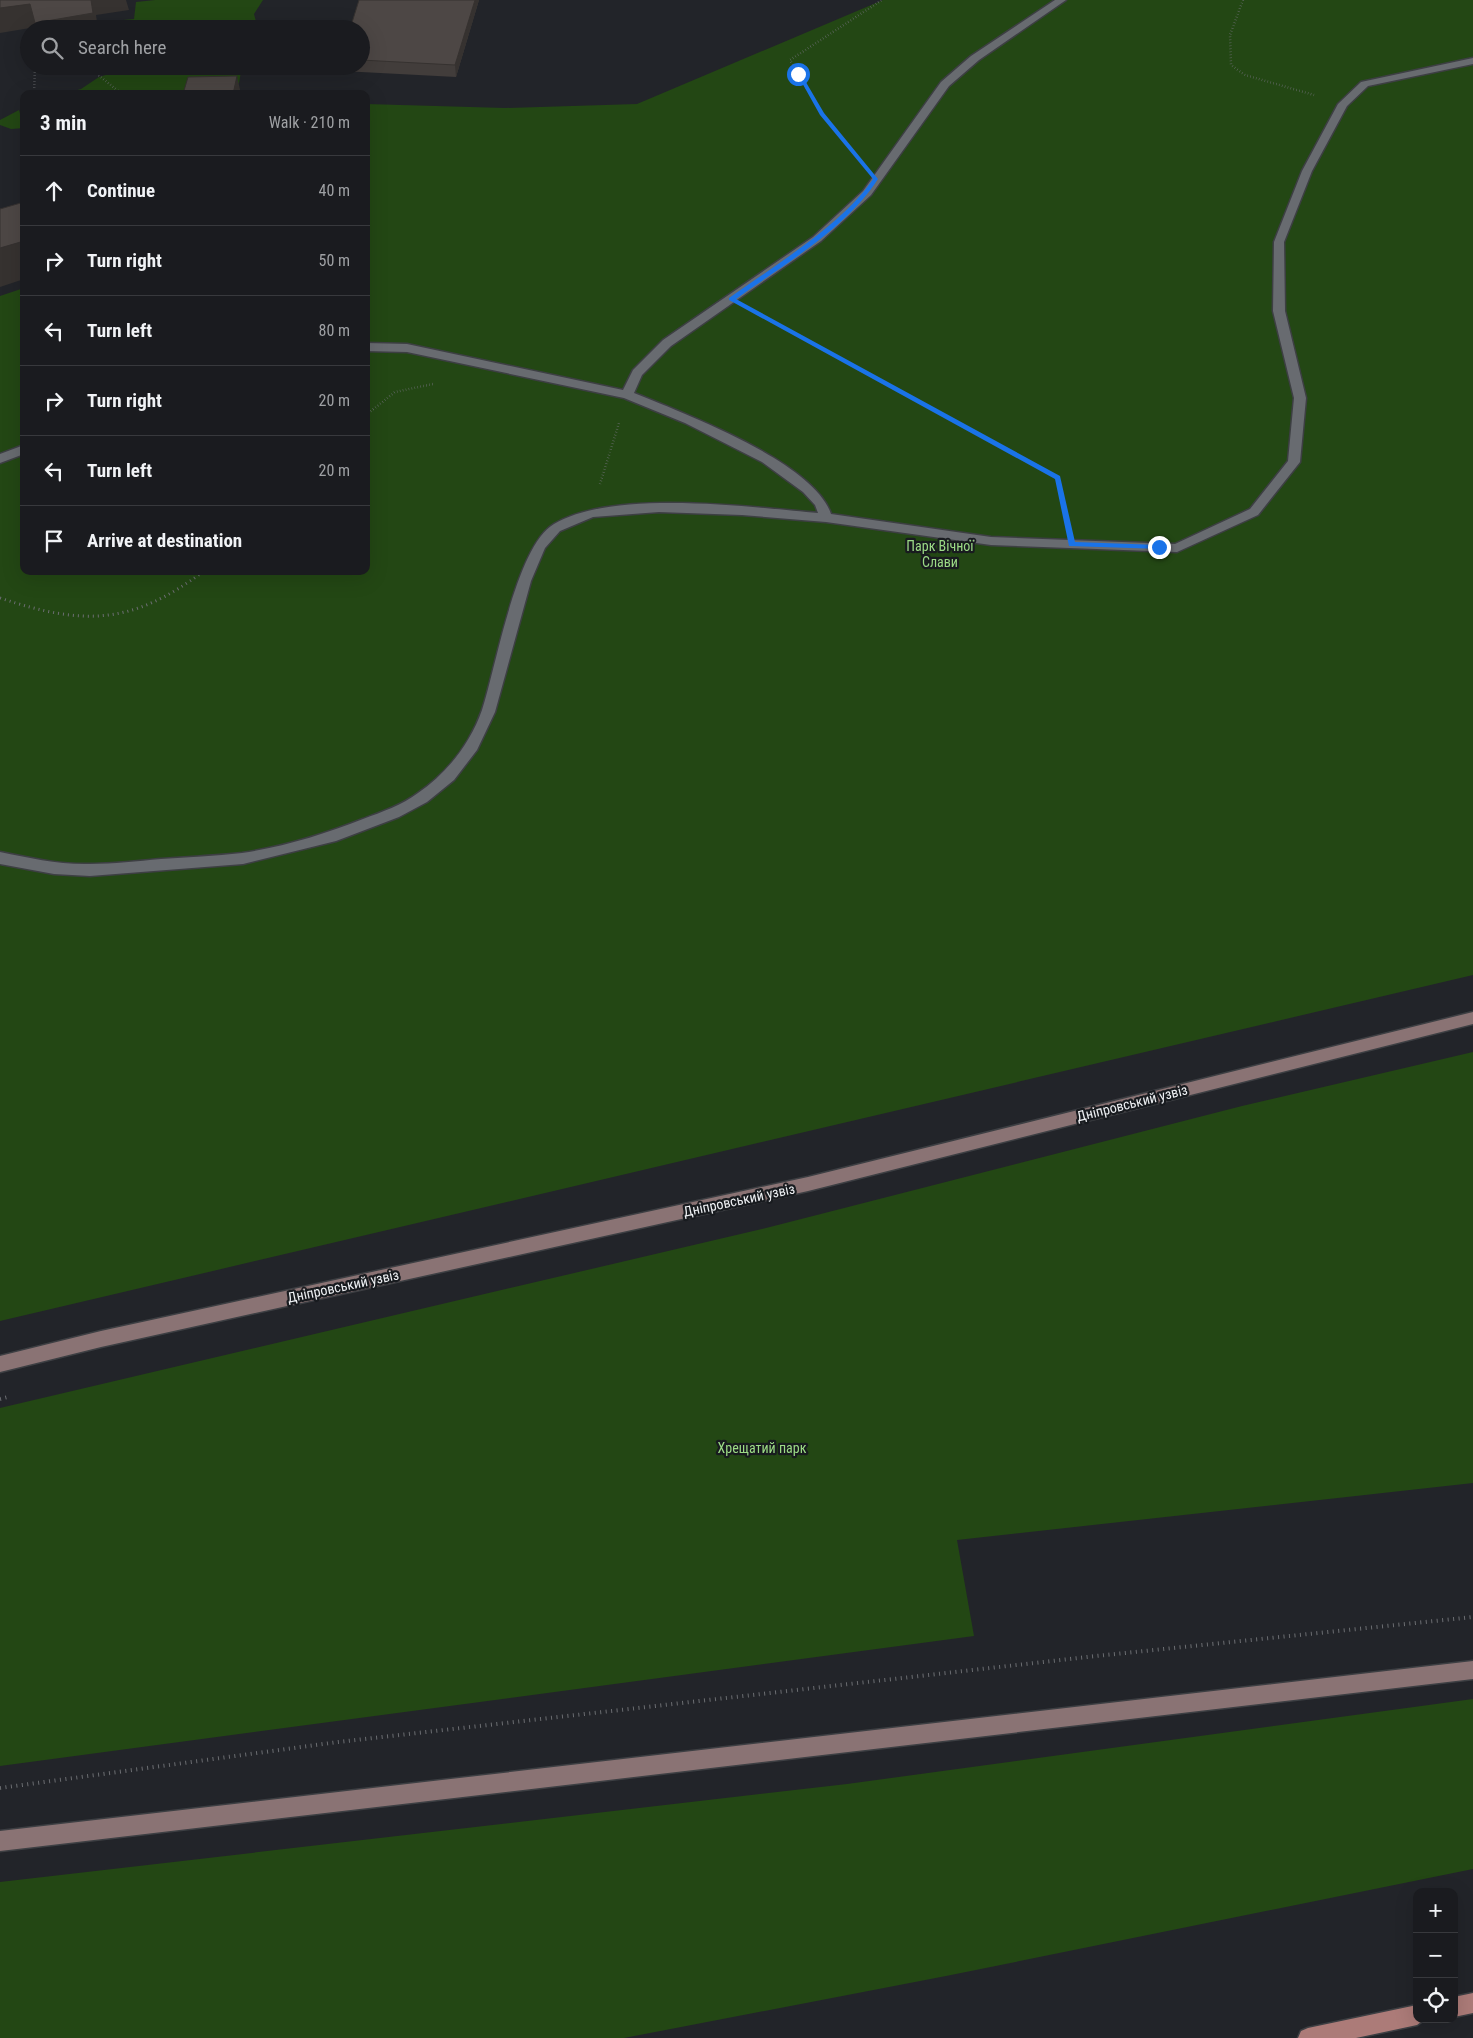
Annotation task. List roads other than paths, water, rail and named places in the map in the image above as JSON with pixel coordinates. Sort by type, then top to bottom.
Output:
[{"type":"main road","name":"Дніпровський узвіз","points":[[0,1364],[101,1339],[808,1184],[1473,1018]]},
{"type":"main road","points":[[0,1840],[1473,1670]]},
{"type":"main road","points":[[1458,2006],[1473,2003]]},
{"type":"main road","points":[[1308,2038],[1413,2016]]},
{"type":"lane","points":[[627,395],[637,373],[668,343],[817,239],[867,193],[945,84],[982,54],[1061,0]]},
{"type":"lane","points":[[0,858],[54,868],[90,870],[243,858],[331,837],[394,813],[422,798],[449,776],[472,746],[488,712],[525,581],[540,546],[556,528],[591,514],[659,508],[742,510],[826,518],[991,541],[1177,548],[1254,512],[1294,462],[1300,398],[1279,311],[1279,242],[1306,171],[1343,104],[1365,84],[1473,61]]},
{"type":"lane","points":[[370,347],[407,348],[627,395],[689,420],[766,459],[807,490],[820,503],[826,518]]},
{"type":"lane","points":[[0,458],[20,450]]},
{"type":"park label","name":"Парк Вічної Слави","points":[[940,554]]},
{"type":"park label","name":"Хрещатий парк","points":[[762,1448]]}]
